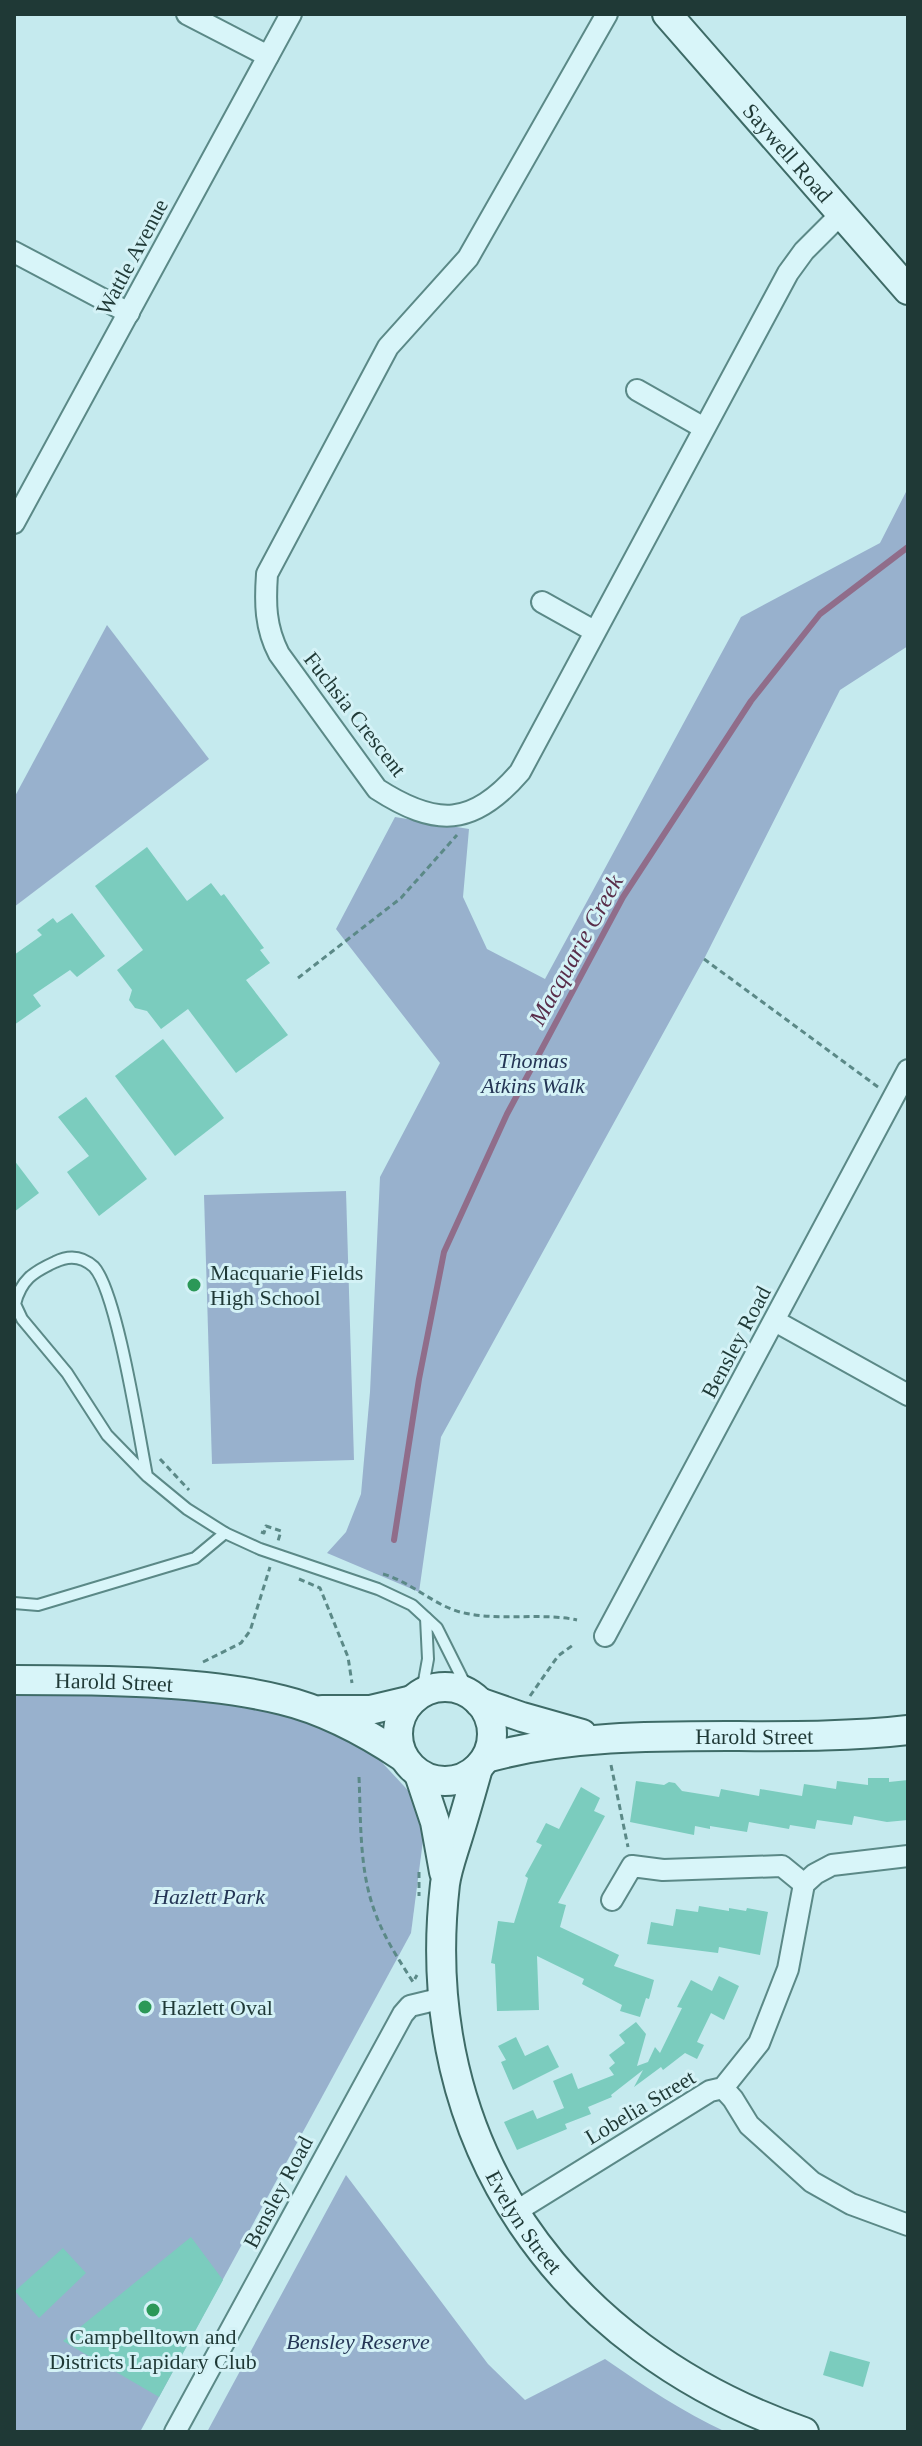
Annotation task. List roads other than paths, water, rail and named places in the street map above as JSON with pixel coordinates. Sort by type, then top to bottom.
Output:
[{"type":"street","points":[[187,14],[268,56]]},
{"type":"street","name":"Wattle Avenue","points":[[14,523],[291,14]]},
{"type":"street","name":"Fuchsia Crescent","points":[[607,14],[468,258],[388,347],[267,574],[265,605],[270,636],[279,654],[377,789],[422,813],[450,817],[478,808],[503,792],[520,772],[788,273],[804,251],[841,214]]},
{"type":"street","name":"Saywell Road","points":[[667,14],[908,290]]},
{"type":"street","points":[[14,252],[129,313]]},
{"type":"street","points":[[637,390],[704,428]]},
{"type":"street","points":[[542,602],[594,631]]},
{"type":"street","name":"Bensley Road","points":[[605,1636],[907,1074]]},
{"type":"street","points":[[775,1321],[908,1395]]},
{"type":"street","name":"Harold Street","points":[[14,1680],[150,1684],[240,1692],[309,1708],[359,1711],[417,1696]]},
{"type":"street","points":[[447,1687],[475,1698],[491,1723],[490,1747],[482,1763],[470,1774],[450,1781],[439,1781],[411,1766],[399,1746],[399,1721],[417,1696],[447,1687]]},
{"type":"street","name":"Harold Street","points":[[475,1698],[607,1752]]},
{"type":"street","name":"Harold Street","points":[[309,1708],[364,1734],[411,1766]]},
{"type":"street","name":"Harold Street","points":[[482,1763],[547,1744],[607,1752],[908,1730]]},
{"type":"street","name":"Evelyn Street","points":[[445,1881],[482,1763]]},
{"type":"street","name":"Evelyn Street","points":[[411,1766],[435,1822],[445,1881],[443,1998],[452,2060],[470,2122],[515,2212],[562,2276],[629,2339],[679,2375],[720,2398],[804,2432]]},
{"type":"street","points":[[612,1900],[632,1866],[663,1870],[782,1866],[804,1884],[832,1865],[908,1856]]},
{"type":"street","name":"Lobelia Street","points":[[515,2212],[710,2091],[723,2088],[759,2043],[788,1969],[804,1884]]},
{"type":"street","name":"Bensley Road","points":[[175,2432],[403,2014],[410,2006],[443,1998]]},
{"type":"street","points":[[723,2088],[749,2125],[812,2182],[851,2204],[908,2225]]},
{"type":"lane","points":[[147,1476],[120,1343],[96,1269],[85,1260],[71,1256],[31,1273],[18,1291],[14,1305],[67,1373],[107,1435],[147,1476],[187,1509],[225,1533],[260,1549],[378,1589],[412,1605],[437,1628],[475,1698]]},
{"type":"lane","points":[[14,1603],[38,1605],[195,1558],[225,1533]]},
{"type":"lane","points":[[417,1696],[428,1659],[426,1618]]},
{"type":"waterway","name":"Macquarie Creek","points":[[394,1540],[419,1379],[444,1252],[507,1114],[623,897],[751,701],[820,614],[908,547]]},
{"type":"place","name":"Macquarie Fields High School","points":[[194,1285]]},
{"type":"place","name":"Hazlett Oval","points":[[145,2007]]},
{"type":"place","name":"Campbelltown and Districts Lapidary Club","points":[[153,2310]]},
{"type":"park label","name":"Thomas Atkins Walk","points":[[533,1072]]},
{"type":"park label","name":"Hazlett Park","points":[[209,1896]]},
{"type":"park label","name":"Bensley Reserve","points":[[358,2341]]}]
